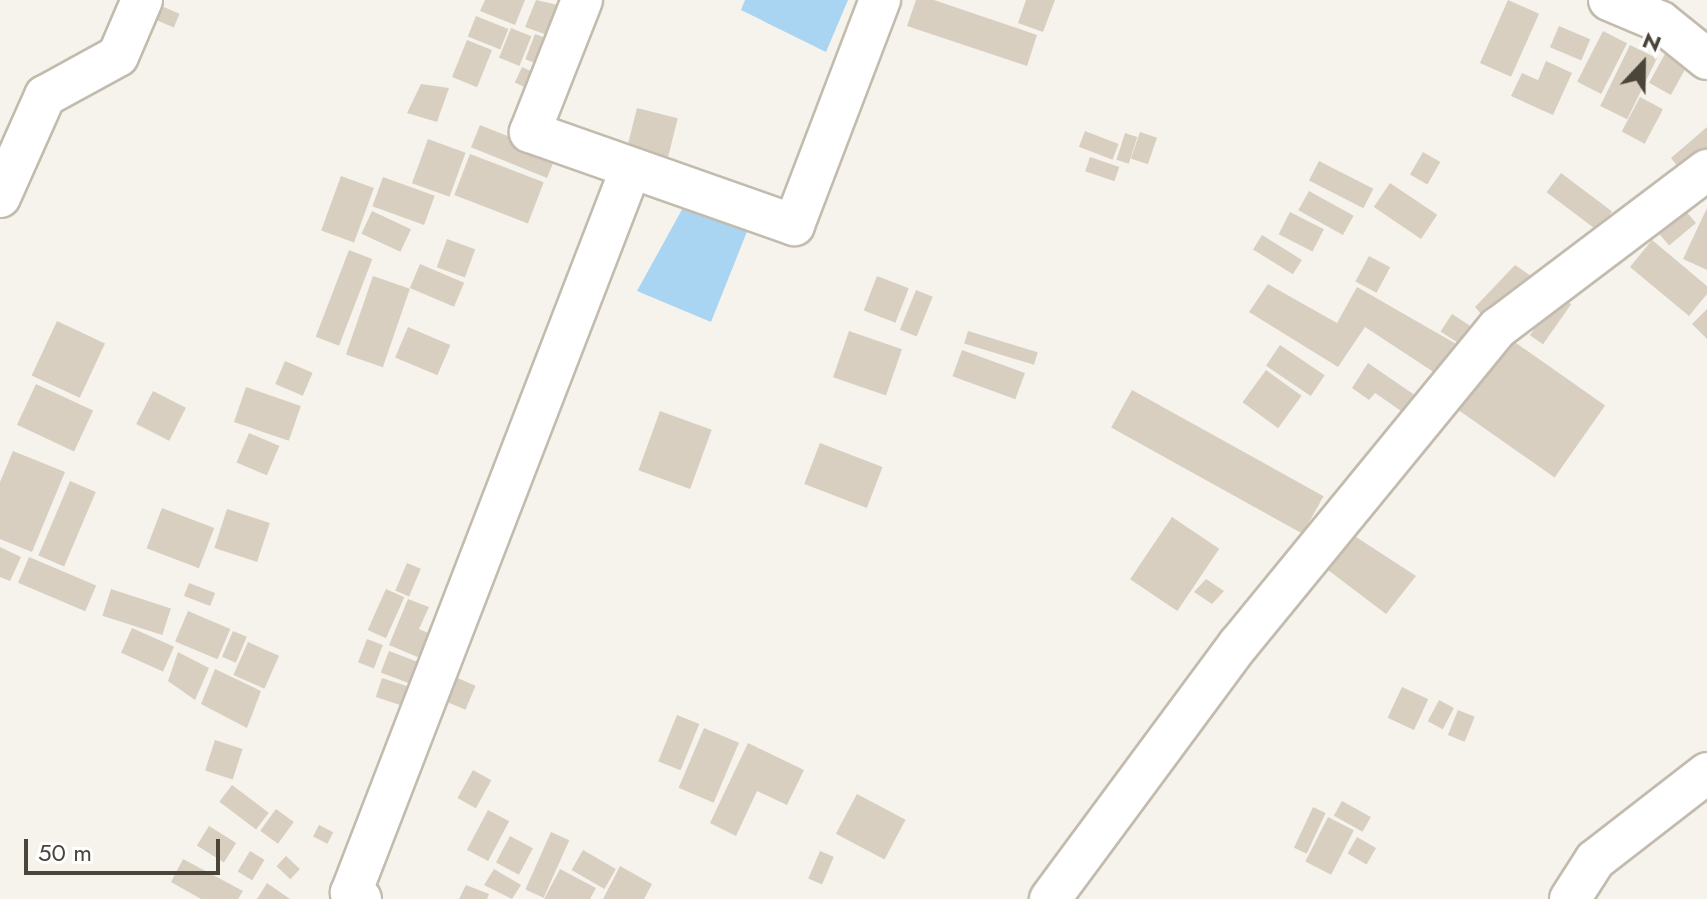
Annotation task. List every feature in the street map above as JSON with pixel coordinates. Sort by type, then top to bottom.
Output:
[{"type":"street","points":[[0,197],[45,96],[118,56],[142,0]]},
{"type":"street","points":[[582,0],[530,132],[794,225],[880,0]]},
{"type":"street","points":[[1609,0],[1661,22],[1707,59]]},
{"type":"street","points":[[361,899],[351,893],[631,168]]},
{"type":"street","points":[[1050,899],[1239,644],[1498,328],[1707,170]]},
{"type":"street","points":[[1570,899],[1595,860],[1707,773]]},
{"type":"water","points":[[745,0],[848,0],[826,52],[741,10]]},
{"type":"water","points":[[690,195],[754,214],[711,322],[637,291]]},
{"type":"building","points":[[485,0],[525,0],[515,25],[480,11]]},
{"type":"building","points":[[536,0],[562,6],[550,36],[525,27]]},
{"type":"building","points":[[916,0],[934,0],[1037,35],[1027,66],[907,26]]},
{"type":"building","points":[[1026,0],[1055,0],[1043,32],[1018,23]]},
{"type":"building","points":[[1508,0],[1539,14],[1511,77],[1480,63]]},
{"type":"building","points":[[152,2],[180,14],[174,28],[146,16]]},
{"type":"building","points":[[476,16],[508,29],[500,50],[468,36]]},
{"type":"building","points":[[1559,26],[1590,39],[1581,60],[1550,47]]},
{"type":"building","points":[[511,28],[531,36],[519,66],[499,58]]},
{"type":"building","points":[[1603,31],[1627,43],[1601,94],[1577,82]]},
{"type":"building","points":[[535,34],[551,40],[541,65],[525,59]]},
{"type":"building","points":[[467,40],[492,50],[477,87],[452,77]]},
{"type":"building","points":[[1630,45],[1657,58],[1627,119],[1600,106]]},
{"type":"building","points":[[1665,54],[1687,66],[1671,95],[1649,83]]},
{"type":"building","points":[[1546,61],[1572,73],[1553,115],[1511,96],[1522,73],[1538,80]]},
{"type":"building","points":[[522,67],[539,75],[532,90],[515,82]]},
{"type":"building","points":[[421,84],[449,88],[437,122],[407,113]]},
{"type":"building","points":[[1640,97],[1663,109],[1645,144],[1622,131]]},
{"type":"building","points":[[637,108],[678,118],[668,157],[627,147]]},
{"type":"building","points":[[480,125],[556,156],[547,178],[471,147]]},
{"type":"building","points":[[1707,127],[1707,160],[1686,177],[1671,158]]},
{"type":"building","points":[[1085,131],[1119,144],[1113,160],[1079,147]]},
{"type":"building","points":[[1140,132],[1157,138],[1148,164],[1131,158]]},
{"type":"building","points":[[1125,133],[1137,137],[1129,164],[1116,160]]},
{"type":"building","points":[[428,139],[466,153],[450,197],[412,183]]},
{"type":"building","points":[[1423,152],[1440,162],[1427,185],[1410,175]]},
{"type":"building","points":[[470,154],[544,182],[528,223],[454,195]]},
{"type":"building","points":[[1090,157],[1119,167],[1114,181],[1085,171]]},
{"type":"building","points":[[1319,161],[1373,189],[1363,208],[1309,181]]},
{"type":"building","points":[[1561,173],[1612,212],[1598,231],[1547,192]]},
{"type":"building","points":[[341,176],[374,188],[354,242],[321,231]]},
{"type":"building","points":[[383,177],[435,196],[424,225],[372,206]]},
{"type":"building","points":[[1390,183],[1437,215],[1421,239],[1374,207]]},
{"type":"building","points":[[1309,191],[1354,216],[1343,235],[1298,210]]},
{"type":"building","points":[[1707,208],[1707,270],[1683,259]]},
{"type":"building","points":[[1685,210],[1696,223],[1669,246],[1658,232]]},
{"type":"building","points":[[372,211],[411,229],[400,252],[361,234]]},
{"type":"building","points":[[1290,212],[1324,229],[1313,252],[1279,234]]},
{"type":"building","points":[[1262,235],[1302,260],[1293,274],[1253,249]]},
{"type":"building","points":[[447,239],[475,249],[465,277],[437,267]]},
{"type":"building","points":[[1652,240],[1707,286],[1707,294],[1689,316],[1630,267]]},
{"type":"building","points":[[349,250],[372,259],[339,346],[316,337]]},
{"type":"building","points":[[1369,256],[1390,267],[1377,293],[1355,282]]},
{"type":"building","points":[[420,264],[464,283],[454,307],[410,288]]},
{"type":"building","points":[[1515,265],[1537,280],[1489,323],[1475,307]]},
{"type":"building","points":[[373,276],[410,289],[383,367],[346,354]]},
{"type":"building","points":[[877,276],[909,288],[895,323],[864,311]]},
{"type":"building","points":[[1268,284],[1337,323],[1357,287],[1458,345],[1435,373],[1365,327],[1338,367],[1249,312]]},
{"type":"building","points":[[916,290],[933,297],[917,337],[900,330]]},
{"type":"building","points":[[1558,295],[1571,304],[1543,344],[1530,335]]},
{"type":"building","points":[[1707,309],[1707,339],[1692,324]]},
{"type":"building","points":[[1452,314],[1475,329],[1463,346],[1441,332]]},
{"type":"building","points":[[57,321],[105,343],[80,398],[32,375]]},
{"type":"building","points":[[408,327],[450,345],[437,375],[395,357]]},
{"type":"building","points":[[849,331],[902,349],[886,396],[833,377]]},
{"type":"building","points":[[968,331],[1038,352],[1034,365],[964,343]]},
{"type":"building","points":[[1506,336],[1605,405],[1555,477],[1456,408]]},
{"type":"building","points":[[1280,345],[1325,375],[1311,396],[1266,366]]},
{"type":"building","points":[[962,350],[1025,373],[1015,399],[952,376]]},
{"type":"building","points":[[285,361],[313,373],[303,396],[275,384]]},
{"type":"building","points":[[1368,363],[1419,398],[1407,415],[1375,393],[1369,400],[1352,388]]},
{"type":"building","points":[[1266,370],[1302,396],[1278,428],[1242,402]]},
{"type":"building","points":[[36,384],[93,411],[74,451],[17,425]]},
{"type":"building","points":[[246,387],[301,406],[289,441],[234,422]]},
{"type":"building","points":[[1132,390],[1324,496],[1303,534],[1111,428]]},
{"type":"building","points":[[153,391],[186,408],[169,441],[136,424]]},
{"type":"building","points":[[660,411],[712,430],[690,489],[638,470]]},
{"type":"building","points":[[249,433],[279,446],[267,475],[236,462]]},
{"type":"building","points":[[820,443],[883,467],[867,508],[804,484]]},
{"type":"building","points":[[13,451],[65,472],[32,552],[0,539],[0,482]]},
{"type":"building","points":[[70,481],[96,492],[64,567],[38,556]]},
{"type":"building","points":[[162,508],[214,528],[199,568],[147,548]]},
{"type":"building","points":[[227,509],[270,523],[257,562],[214,548]]},
{"type":"building","points":[[1172,517],[1219,549],[1177,611],[1130,579]]},
{"type":"building","points":[[1353,535],[1416,576],[1386,614],[1324,567]]},
{"type":"building","points":[[0,547],[21,557],[10,581],[0,577]]},
{"type":"building","points":[[29,557],[96,586],[85,611],[18,583]]},
{"type":"building","points":[[407,563],[421,569],[409,596],[395,591]]},
{"type":"building","points":[[1206,579],[1224,591],[1212,604],[1194,592]]},
{"type":"building","points":[[189,583],[215,593],[210,606],[184,596]]},
{"type":"building","points":[[111,589],[171,608],[162,635],[102,616]]},
{"type":"building","points":[[386,589],[404,597],[386,638],[368,630]]},
{"type":"building","points":[[408,599],[429,607],[419,629],[442,639],[432,663],[389,645]]},
{"type":"building","points":[[188,611],[230,629],[217,659],[175,641]]},
{"type":"building","points":[[132,628],[174,647],[163,671],[121,653]]},
{"type":"building","points":[[233,631],[247,637],[236,663],[222,657]]},
{"type":"building","points":[[367,639],[383,645],[374,668],[358,662]]},
{"type":"building","points":[[248,642],[279,656],[264,689],[233,675]]},
{"type":"building","points":[[389,651],[420,663],[412,684],[381,672]]},
{"type":"building","points":[[178,652],[209,668],[195,700],[168,681]]},
{"type":"building","points":[[215,669],[261,691],[247,728],[201,704]]},
{"type":"building","points":[[448,674],[476,686],[465,710],[438,698]]},
{"type":"building","points":[[382,678],[420,690],[414,709],[376,697]]},
{"type":"building","points":[[1402,687],[1428,699],[1414,730],[1388,718]]},
{"type":"building","points":[[1439,700],[1454,708],[1443,729],[1428,721]]},
{"type":"building","points":[[1458,710],[1475,717],[1465,742],[1448,735]]},
{"type":"building","points":[[677,715],[699,724],[681,770],[658,761]]},
{"type":"building","points":[[704,728],[739,743],[714,803],[679,788]]},
{"type":"building","points":[[215,740],[243,749],[233,779],[205,770]]},
{"type":"building","points":[[748,743],[804,770],[787,805],[757,791],[736,836],[710,823]]},
{"type":"building","points":[[473,770],[491,780],[476,808],[457,798]]},
{"type":"building","points":[[232,785],[269,813],[256,829],[219,802]]},
{"type":"building","points":[[857,794],[906,820],[884,860],[836,834]]},
{"type":"building","points":[[1342,801],[1371,817],[1363,832],[1334,816]]},
{"type":"building","points":[[1313,807],[1326,813],[1307,854],[1294,848]]},
{"type":"building","points":[[276,809],[294,822],[278,844],[260,831]]},
{"type":"building","points":[[488,810],[509,821],[488,861],[467,850]]},
{"type":"building","points":[[1328,817],[1354,830],[1331,875],[1305,862]]},
{"type":"building","points":[[319,825],[333,832],[327,844],[313,837]]},
{"type":"building","points":[[209,826],[236,843],[224,862],[197,846]]},
{"type":"building","points":[[551,832],[569,840],[544,898],[525,890]]},
{"type":"building","points":[[510,836],[533,848],[519,875],[496,862]]},
{"type":"building","points":[[1357,837],[1376,848],[1367,864],[1348,853]]},
{"type":"building","points":[[583,850],[616,869],[604,889],[572,870]]},
{"type":"building","points":[[250,851],[265,860],[252,880],[238,872]]},
{"type":"building","points":[[820,851],[834,857],[822,884],[808,879]]},
{"type":"building","points":[[286,856],[300,869],[290,879],[276,866]]},
{"type":"building","points":[[183,859],[243,891],[238,899],[201,899],[171,882]]},
{"type":"building","points":[[620,866],[652,884],[644,899],[603,899]]},
{"type":"building","points":[[494,869],[521,885],[512,899],[484,885]]},
{"type":"building","points":[[560,869],[596,888],[590,899],[544,899]]},
{"type":"building","points":[[267,883],[290,899],[257,899]]},
{"type":"building","points":[[466,885],[489,894],[487,899],[459,899]]}]
